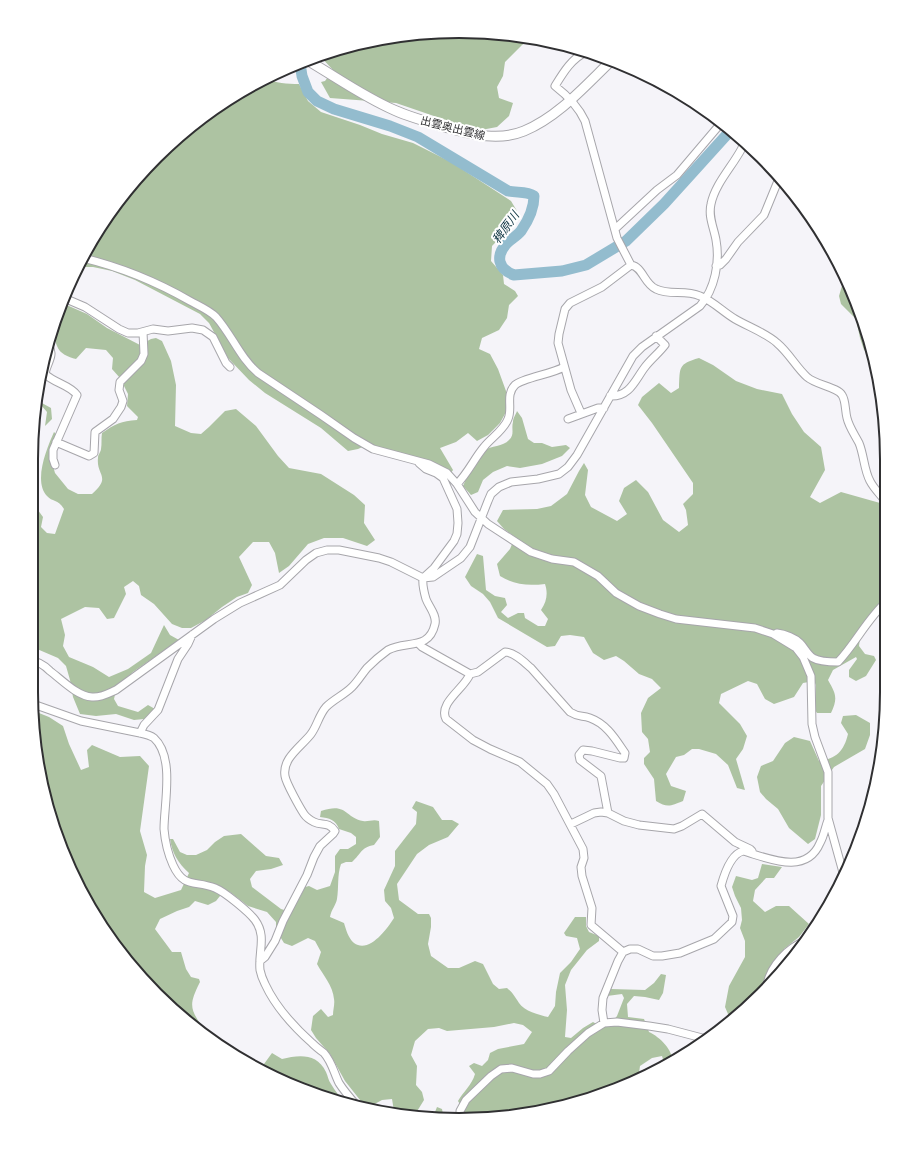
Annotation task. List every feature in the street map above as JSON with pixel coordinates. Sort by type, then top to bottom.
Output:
[{"type":"main road","name":"出雲奥出雲線","points":[[314,64],[362,93],[394,110],[466,133],[490,137],[506,136],[522,132],[539,124],[571,99],[607,65]]},
{"type":"street","points":[[579,55],[564,71],[555,86],[571,99],[580,110],[585,120],[617,238],[631,265],[638,268],[647,282],[654,288],[664,292],[690,292],[708,295],[734,318],[778,343],[808,378],[824,386],[832,388],[841,394],[844,399],[847,420],[859,443],[869,479],[880,494]]},
{"type":"street","points":[[615,229],[657,190],[677,175],[718,127]]},
{"type":"street","points":[[38,663],[44,665],[81,694],[92,697],[105,695],[116,690],[214,619],[240,603],[280,585],[306,560],[316,553],[327,550],[339,550],[385,560],[423,578],[433,577],[461,558],[470,547],[491,494],[499,487],[511,482],[559,474],[568,467],[577,455],[633,356],[642,346],[700,306],[708,295],[716,266],[717,252],[716,240],[710,217],[710,205],[713,196],[737,158],[742,147]]},
{"type":"street","points":[[716,266],[720,265],[726,259],[738,242],[764,215],[777,183]]},
{"type":"street","points":[[88,259],[100,262],[150,280],[208,311],[223,325],[249,365],[258,373],[354,438],[373,449],[417,461],[447,472],[457,484],[475,512],[488,524],[524,549],[543,557],[574,562],[598,576],[616,593],[653,611],[676,619],[741,625],[755,628],[773,634],[796,648],[803,657],[811,676],[812,724],[815,737],[828,772],[828,818],[842,867]]},
{"type":"street","points":[[582,413],[571,390],[558,343],[565,309],[570,302],[602,287],[631,265]]},
{"type":"street","points":[[69,300],[85,307],[128,333],[138,334],[153,329],[168,331],[192,328],[202,330],[213,337],[226,364],[230,367]]},
{"type":"street","points":[[56,442],[89,456],[94,453],[95,432],[109,423],[117,413],[123,401],[119,390],[120,382],[141,361],[144,354],[143,332]]},
{"type":"street","points":[[610,396],[619,396],[630,388],[637,380],[644,367],[665,346],[656,336]]},
{"type":"street","points":[[457,484],[464,477],[484,446],[508,420],[510,412],[509,397],[511,389],[517,383],[555,372],[564,367]]},
{"type":"street","points":[[46,376],[74,391],[77,395],[56,442],[53,455],[55,465]]},
{"type":"street","points":[[568,419],[598,408],[604,408]]},
{"type":"street","points":[[260,960],[265,957],[275,941],[283,921],[320,846],[335,831],[332,826],[317,823],[305,815],[285,777],[287,762],[295,750],[311,734],[325,708],[334,699],[348,691],[367,668],[387,651],[398,646],[419,644],[431,633],[436,623],[426,600],[422,583],[423,578],[437,564],[454,542],[457,534],[458,523],[457,509],[442,478],[436,473],[426,469],[417,461]]},
{"type":"street","points":[[773,634],[778,633],[790,637],[800,643],[808,654],[814,659],[828,662],[838,662],[844,656],[862,629],[880,609]]},
{"type":"street","points":[[140,733],[158,710],[178,659],[192,636]]},
{"type":"street","points":[[419,644],[470,674],[478,672],[505,652],[509,652],[524,661],[570,712],[577,717],[590,718],[599,722],[610,732],[625,753],[624,758],[583,750],[579,755],[580,760],[601,776],[608,813]]},
{"type":"street","points":[[470,674],[469,679],[449,700],[445,708],[444,715],[446,719],[473,740],[520,762],[547,784],[571,824],[583,849],[584,858],[580,867],[592,908],[591,925],[624,952]]},
{"type":"street","points":[[39,706],[81,721],[140,733],[154,738],[162,749],[165,757],[166,806],[164,829],[166,842],[178,874],[190,883],[216,888],[254,919],[260,928],[262,938],[260,972],[271,997],[279,1009],[324,1054],[332,1065],[339,1082],[352,1100]]},
{"type":"street","points":[[571,824],[594,813],[601,812],[608,813],[624,821],[639,825],[674,828],[682,826],[702,814],[735,842],[750,849],[754,854]]},
{"type":"street","points":[[604,1023],[602,1010],[603,998],[618,961],[624,952],[630,949],[638,949],[653,956],[662,956],[680,953],[714,939],[732,922],[733,916],[721,886],[723,878],[738,852],[743,851],[776,861],[790,863],[798,862],[808,858],[814,853],[820,844],[828,818]]},
{"type":"street","points":[[769,977],[771,972],[782,958],[794,946]]},
{"type":"street","points":[[460,1113],[466,1100],[491,1076],[501,1069],[512,1068],[533,1074],[540,1074],[549,1071],[588,1033],[604,1023],[617,1022],[649,1026],[668,1029],[699,1037]]},
{"type":"green space","points":[[459,38],[487,39],[524,44],[505,62],[503,76],[497,87],[499,98],[513,103],[509,116],[497,127],[481,130],[463,126],[396,103],[330,98],[321,82],[325,81],[333,70],[324,60],[350,52],[404,42]]},
{"type":"green space","points":[[273,81],[299,84],[308,101],[321,112],[382,134],[413,143],[451,162],[511,201],[517,211],[513,224],[492,246],[491,261],[503,275],[504,284],[515,291],[518,296],[509,305],[507,318],[499,330],[482,338],[479,349],[490,354],[498,369],[506,391],[506,412],[500,423],[488,435],[477,441],[468,433],[456,442],[440,448],[453,470],[451,473],[437,464],[386,451],[369,444],[358,449],[348,451],[321,428],[265,393],[249,380],[228,358],[209,323],[200,314],[135,280],[112,271],[93,267],[84,267],[109,225],[142,181],[181,142],[225,109]]},
{"type":"green space","points":[[842,285],[848,298],[858,324],[866,352],[864,350],[860,338],[856,319],[841,304],[839,296]]},
{"type":"green space","points":[[67,305],[87,314],[107,328],[140,345],[156,338],[162,341],[171,361],[176,385],[175,426],[191,433],[201,434],[225,411],[236,409],[256,426],[278,456],[289,468],[321,474],[354,495],[365,505],[364,523],[375,540],[367,546],[343,538],[324,538],[308,544],[289,566],[279,573],[275,553],[269,542],[253,542],[239,557],[252,585],[248,593],[237,597],[206,620],[191,628],[182,628],[172,624],[154,604],[141,595],[139,586],[133,581],[124,587],[126,594],[114,618],[107,619],[99,608],[85,607],[61,619],[65,635],[63,646],[69,657],[93,667],[109,677],[128,669],[151,653],[164,625],[170,635],[179,640],[133,672],[117,686],[114,699],[118,706],[138,712],[148,705],[155,709],[144,719],[134,720],[116,714],[96,716],[80,714],[73,697],[66,666],[58,658],[38,649],[38,510],[43,517],[41,527],[47,533],[55,534],[64,509],[60,504],[47,496],[43,490],[41,482],[41,473],[45,455],[54,432],[57,435],[51,459],[55,473],[68,489],[78,494],[92,494],[98,488],[102,479],[98,464],[98,457],[101,451],[102,433],[118,424],[137,420],[138,417],[127,406],[128,394],[120,378],[112,369],[113,358],[106,350],[86,348],[76,359],[65,355],[58,349],[55,340]]},
{"type":"green space","points":[[699,358],[713,365],[736,381],[757,389],[782,394],[792,414],[804,432],[821,447],[825,470],[810,497],[820,503],[841,492],[880,503],[880,608],[860,638],[859,646],[865,654],[874,656],[876,660],[866,676],[856,681],[849,677],[849,670],[857,659],[856,657],[833,670],[828,680],[835,696],[835,703],[831,713],[817,713],[815,710],[816,685],[814,681],[803,683],[794,697],[774,704],[765,699],[757,684],[748,681],[721,694],[719,703],[740,724],[747,736],[743,749],[736,759],[745,790],[737,788],[728,765],[716,754],[699,749],[692,749],[684,755],[676,757],[666,774],[671,786],[686,791],[683,801],[672,805],[663,805],[656,801],[654,779],[644,764],[644,758],[650,752],[648,739],[642,732],[641,713],[648,698],[661,688],[652,679],[639,674],[616,656],[604,660],[593,653],[584,637],[570,635],[561,636],[555,646],[547,647],[498,618],[490,602],[483,594],[471,586],[465,577],[477,554],[483,556],[486,590],[495,596],[505,598],[507,605],[501,612],[508,618],[518,613],[524,613],[525,618],[538,626],[545,626],[548,619],[541,610],[545,603],[546,597],[545,584],[521,584],[500,576],[497,564],[510,549],[515,537],[504,529],[497,521],[503,510],[537,509],[551,506],[567,494],[584,463],[588,470],[585,495],[591,507],[617,521],[627,514],[619,501],[624,488],[636,480],[648,492],[663,520],[679,532],[688,525],[686,510],[683,504],[693,494],[693,483],[638,405],[642,397],[659,383],[671,393],[679,388],[680,371],[687,362]]},
{"type":"green space","points":[[42,403],[51,408],[52,419],[45,426],[47,412],[42,406]]},
{"type":"green space","points":[[517,411],[522,418],[528,439],[534,443],[542,443],[552,447],[566,445],[570,448],[562,456],[542,464],[520,468],[507,466],[493,472],[483,480],[478,492],[471,495],[463,486],[472,467],[480,454],[484,451],[504,444],[511,438],[512,425]]},
{"type":"green space","points":[[39,713],[49,717],[63,726],[69,744],[81,770],[89,767],[87,750],[92,745],[120,757],[140,756],[149,766],[140,831],[147,855],[144,892],[155,898],[181,890],[189,873],[176,858],[170,839],[173,839],[180,852],[187,855],[196,855],[207,850],[224,836],[241,834],[266,856],[279,858],[283,865],[271,869],[256,871],[250,879],[252,887],[281,909],[291,912],[305,887],[309,886],[317,890],[330,886],[335,872],[335,856],[340,849],[348,849],[356,844],[356,837],[351,833],[339,829],[336,823],[332,820],[320,817],[321,811],[336,808],[341,809],[363,821],[379,821],[380,837],[374,845],[366,847],[352,862],[341,864],[337,899],[330,917],[344,923],[349,936],[354,943],[360,946],[366,945],[377,939],[394,918],[391,908],[385,901],[384,890],[395,866],[395,851],[416,824],[417,812],[412,808],[416,801],[433,807],[442,820],[452,820],[459,824],[448,837],[429,845],[417,854],[397,884],[399,900],[418,914],[429,914],[431,918],[428,944],[431,956],[448,968],[459,968],[475,961],[483,964],[493,984],[499,989],[507,988],[521,1006],[536,1014],[548,1017],[555,1006],[560,973],[571,962],[580,949],[577,938],[566,936],[564,933],[575,917],[586,917],[586,926],[589,932],[599,936],[599,941],[587,950],[571,970],[565,985],[567,1010],[565,1037],[571,1038],[593,1022],[602,1027],[609,1026],[617,1016],[624,998],[622,994],[607,996],[611,989],[645,990],[654,983],[661,974],[666,975],[663,993],[659,1000],[634,996],[627,1004],[628,1017],[644,1019],[649,1032],[665,1044],[672,1056],[663,1060],[662,1056],[652,1058],[640,1066],[639,1073],[594,1091],[568,1099],[514,1109],[465,1113],[458,1101],[472,1082],[475,1074],[469,1066],[474,1063],[482,1066],[488,1060],[490,1053],[498,1049],[524,1044],[532,1032],[523,1025],[514,1023],[494,1027],[447,1031],[439,1028],[428,1029],[415,1041],[411,1055],[417,1066],[416,1085],[422,1092],[424,1100],[418,1111],[393,1107],[392,1099],[382,1100],[374,1104],[361,1101],[345,1081],[330,1054],[311,1030],[313,1016],[321,1009],[328,1017],[333,1015],[334,1003],[332,990],[317,964],[321,952],[315,941],[308,938],[292,946],[284,943],[276,930],[276,922],[267,912],[248,906],[230,892],[224,891],[216,901],[208,905],[195,901],[189,907],[160,919],[155,929],[172,952],[181,952],[186,969],[191,977],[199,979],[200,982],[192,1003],[192,1008],[200,1024],[181,1009],[142,970],[109,926],[81,878],[60,827],[52,801],[46,774]]},
{"type":"green space","points":[[856,715],[870,723],[870,735],[865,749],[834,767],[821,786],[821,815],[815,839],[808,844],[789,828],[778,809],[760,792],[757,777],[761,766],[773,761],[785,743],[794,737],[810,741],[819,761],[835,756],[842,749],[848,734],[841,723],[843,716]]},
{"type":"green space","points":[[762,864],[782,867],[774,878],[766,878],[755,890],[753,901],[765,912],[776,906],[789,906],[809,924],[799,937],[784,949],[786,957],[776,970],[757,990],[729,1015],[725,1007],[729,986],[745,957],[745,941],[740,928],[742,920],[741,908],[732,887],[736,876],[752,880],[758,878]]},
{"type":"green space","points":[[272,1053],[282,1059],[301,1056],[313,1058],[322,1066],[329,1081],[339,1096],[298,1081],[261,1064],[264,1064]]},
{"type":"green space","points":[[437,1107],[442,1109],[443,1112],[435,1112]]},
{"type":"waterway","name":"稗原川","points":[[301,69],[308,92],[317,101],[334,109],[390,126],[418,137],[508,191],[531,194],[534,196],[532,210],[526,223],[521,231],[507,243],[501,253],[500,262],[502,266],[514,275],[562,271],[586,265],[626,241],[664,204],[727,134]]}]
